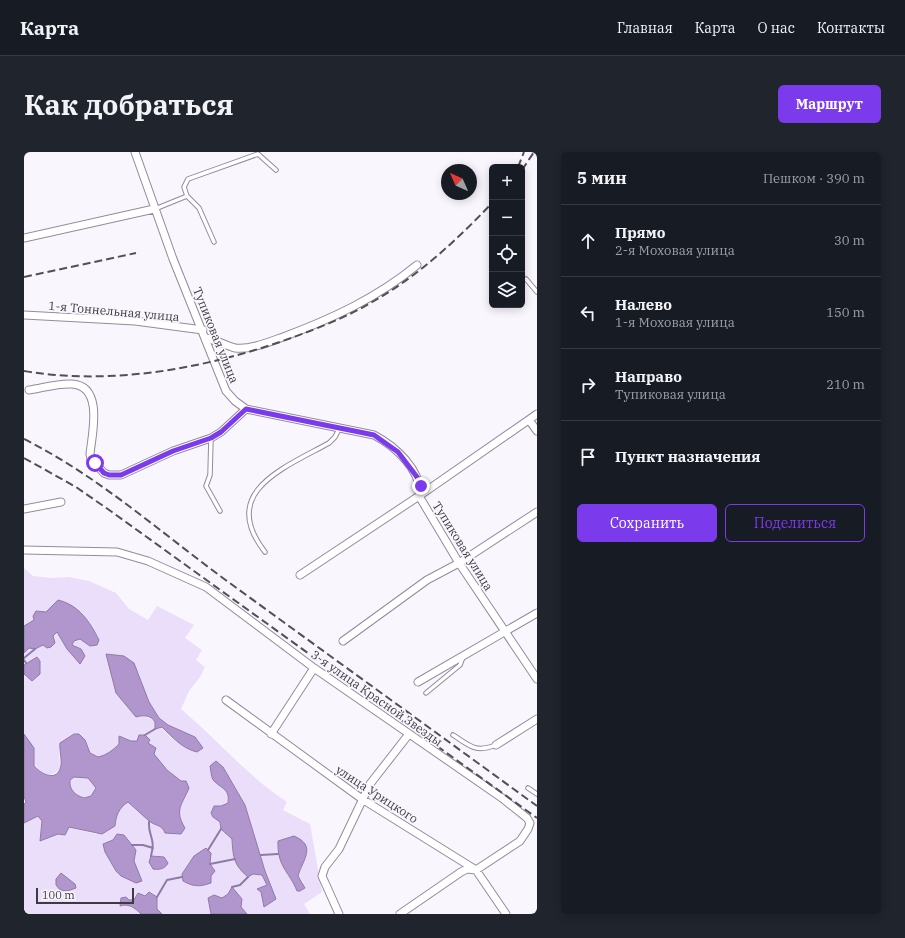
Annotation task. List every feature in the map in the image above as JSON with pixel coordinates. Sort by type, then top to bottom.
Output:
[{"type":"street","name":"Тупиковая улица","points":[[135,152],[154,209],[226,391],[234,402],[246,409],[374,435],[398,452],[417,477],[421,486],[419,496],[459,563],[537,679]]},
{"type":"street","points":[[24,238],[154,209]]},
{"type":"street","points":[[206,338],[222,342],[235,348],[247,348],[270,342],[322,322],[360,304],[382,291],[417,265]]},
{"type":"street","name":"1-я Тоннельная улица","points":[[24,315],[135,321],[203,330]]},
{"type":"street","points":[[29,390],[74,384],[88,392],[93,399],[94,410],[90,454],[91,459],[104,473],[109,475],[121,475],[173,451],[211,438],[221,432],[246,409]]},
{"type":"street","points":[[300,575],[419,496],[537,414]]},
{"type":"street","points":[[529,420],[537,431]]},
{"type":"street","points":[[24,509],[61,502]]},
{"type":"street","points":[[343,641],[414,589],[459,563],[537,512]]},
{"type":"street","name":"3-я улица Красной Звезды","points":[[24,550],[117,552],[148,561],[206,587],[314,668],[502,798],[527,818],[530,823],[520,841],[476,870]]},
{"type":"street","points":[[418,682],[537,613]]},
{"type":"street","points":[[271,734],[314,668]]},
{"type":"street","name":"улица Урицкого","points":[[226,700],[362,800],[476,870],[506,914]]},
{"type":"street","points":[[496,745],[537,719]]},
{"type":"street","points":[[339,914],[322,876],[325,867],[339,849],[370,784],[409,734]]},
{"type":"street","points":[[400,914],[461,872],[467,869],[476,870]]},
{"type":"lane","points":[[214,242],[199,208],[187,196],[184,187],[188,179],[258,154],[276,170]]},
{"type":"lane","points":[[154,209],[187,196]]},
{"type":"lane","points":[[526,279],[537,292]]},
{"type":"lane","points":[[265,552],[258,544],[250,520],[248,511],[251,499],[274,474],[328,442],[335,437],[340,428]]},
{"type":"lane","points":[[211,438],[210,476],[206,486],[220,511]]},
{"type":"lane","points":[[426,693],[460,665],[462,657]]},
{"type":"lane","points":[[432,673],[439,682]]},
{"type":"lane","points":[[453,735],[473,748],[488,748],[496,745]]},
{"type":"lane","points":[[528,788],[537,794]]},
{"type":"shaded area","points":[[24,568],[33,576],[51,578],[69,577],[89,581],[116,593],[129,609],[148,620],[157,606],[194,625],[185,638],[202,650],[196,660],[205,667],[200,677],[189,691],[181,709],[245,769],[272,792],[287,802],[283,810],[310,824],[322,892],[304,904],[310,914],[247,914],[241,907],[242,899],[232,888],[228,894],[222,898],[214,895],[208,898],[211,914],[162,914],[145,896],[135,900],[129,900],[125,904],[134,907],[141,914],[24,914],[24,823],[38,816],[42,821],[41,841],[69,827],[96,834],[115,826],[118,812],[128,802],[159,826],[173,833],[181,834],[185,828],[180,819],[179,812],[186,795],[186,781],[181,782],[137,741],[131,741],[124,737],[112,750],[98,757],[90,753],[85,740],[59,750],[60,768],[54,774],[50,775],[40,772],[34,766],[31,745],[24,734],[24,674],[26,678],[40,674],[40,662],[37,657],[24,665],[24,653],[29,648],[37,648],[41,646],[51,639],[57,632],[67,649],[80,664],[76,646],[72,645],[74,641],[80,639],[99,640],[84,617],[75,608],[62,601],[24,626]],"holes":[[[106,654],[124,656],[138,671],[149,702],[159,718],[168,725],[186,733],[190,751],[174,740],[152,719],[147,717],[136,717],[116,693]],[[216,761],[223,767],[245,805],[265,871],[276,899],[264,906],[261,892],[267,885],[262,875],[253,874],[238,868],[233,851],[232,839],[221,829],[221,806],[228,803],[228,795],[226,790],[221,785],[214,782]],[[294,836],[305,859],[298,876],[304,883],[297,891],[281,863],[278,850],[278,841]],[[113,840],[129,841],[136,850],[134,861],[142,881],[116,871],[105,852],[103,844]],[[206,848],[211,853],[210,864],[197,887],[183,881],[182,874],[194,856]]]},
{"type":"shaded area","points":[[58,600],[65,602],[78,610],[88,621],[99,640],[97,645],[90,646],[80,639],[74,641],[72,645],[81,649],[85,656],[80,664],[67,649],[57,632],[53,636],[55,643],[51,647],[47,648],[43,645],[35,649],[29,648],[24,653],[24,626],[34,620],[33,616],[36,611],[46,612]]},
{"type":"shaded area","points":[[106,654],[124,656],[134,663],[149,702],[159,718],[168,725],[195,737],[203,748],[197,752],[187,748],[162,727],[155,729],[155,722],[151,718],[144,716],[136,717],[116,693]]},
{"type":"shaded area","points":[[37,657],[40,661],[40,674],[32,681],[24,674],[24,665]]},
{"type":"shaded area","points":[[24,734],[34,748],[34,766],[40,771],[51,776],[58,773],[61,766],[60,743],[74,734],[79,734],[85,740],[90,753],[98,757],[110,752],[119,744],[119,736],[131,741],[137,741],[139,735],[145,735],[150,740],[148,743],[156,748],[154,754],[167,770],[181,781],[186,781],[189,788],[180,808],[180,817],[185,828],[181,834],[165,833],[162,828],[150,822],[128,802],[118,812],[115,826],[102,834],[69,827],[65,835],[58,834],[40,841],[42,821],[38,816],[24,823],[24,804],[26,802],[24,797]],"holes":[[[74,777],[88,778],[96,788],[91,796],[84,798],[73,792],[70,787],[70,780]]]},
{"type":"shaded area","points":[[216,761],[223,767],[245,805],[265,871],[276,899],[264,907],[261,892],[257,889],[267,885],[262,875],[253,874],[248,877],[240,869],[235,861],[232,839],[221,829],[220,822],[213,817],[211,813],[214,806],[221,806],[228,803],[227,792],[214,781],[212,777],[210,766]]},
{"type":"shaded area","points":[[74,777],[88,778],[96,788],[91,796],[84,798],[73,792],[69,786],[70,780]]},
{"type":"shaded area","points":[[117,834],[124,835],[136,850],[134,861],[142,881],[136,883],[121,876],[116,871],[105,852],[103,844],[113,840]]},
{"type":"shaded area","points":[[294,836],[305,844],[307,849],[305,859],[298,876],[305,888],[300,891],[297,891],[281,863],[278,850],[278,841]]},
{"type":"shaded area","points":[[206,848],[211,853],[210,864],[215,871],[211,876],[211,883],[197,886],[183,881],[182,874],[194,856]]},
{"type":"shaded area","points":[[151,856],[164,857],[168,863],[162,869],[153,869],[149,862]]},
{"type":"shaded area","points":[[61,873],[75,884],[76,888],[67,891],[60,890],[56,885],[56,879]]},
{"type":"shaded area","points":[[232,887],[242,899],[241,907],[247,914],[211,914],[208,898],[214,895],[222,898],[228,894]]},
{"type":"shaded area","points":[[149,892],[157,897],[157,909],[162,914],[141,914],[129,906],[120,906],[121,898],[126,897],[129,900],[134,900],[138,893],[145,896]]},
{"type":"waterway","points":[[24,658],[35,649]]},
{"type":"waterway","points":[[145,735],[155,729]]},
{"type":"waterway","points":[[149,822],[153,845],[151,856]]},
{"type":"waterway","points":[[208,850],[221,829]]},
{"type":"waterway","points":[[132,845],[143,845],[153,848]]},
{"type":"waterway","points":[[261,855],[278,854]]},
{"type":"waterway","points":[[210,864],[235,859]]},
{"type":"waterway","points":[[157,897],[167,880],[182,877]]},
{"type":"waterway","points":[[232,887],[240,885],[248,877]]},
{"type":"railway","points":[[519,164],[524,152]]},
{"type":"railway","points":[[525,166],[534,152]]},
{"type":"railway","points":[[24,371],[58,375],[92,376],[127,375],[161,371],[228,358],[294,337],[345,316],[390,291],[421,269],[451,244],[489,206]]},
{"type":"railway","points":[[24,277],[136,253]]},
{"type":"railway","points":[[24,439],[78,470],[103,487],[227,581],[537,806]]},
{"type":"railway","points":[[24,458],[76,487],[112,512],[537,818]]},
{"type":"route","points":[[95,463],[104,473],[109,475],[121,475],[173,451],[211,438],[221,432],[246,409],[374,435],[386,442],[398,452],[417,477],[421,486]]}]
